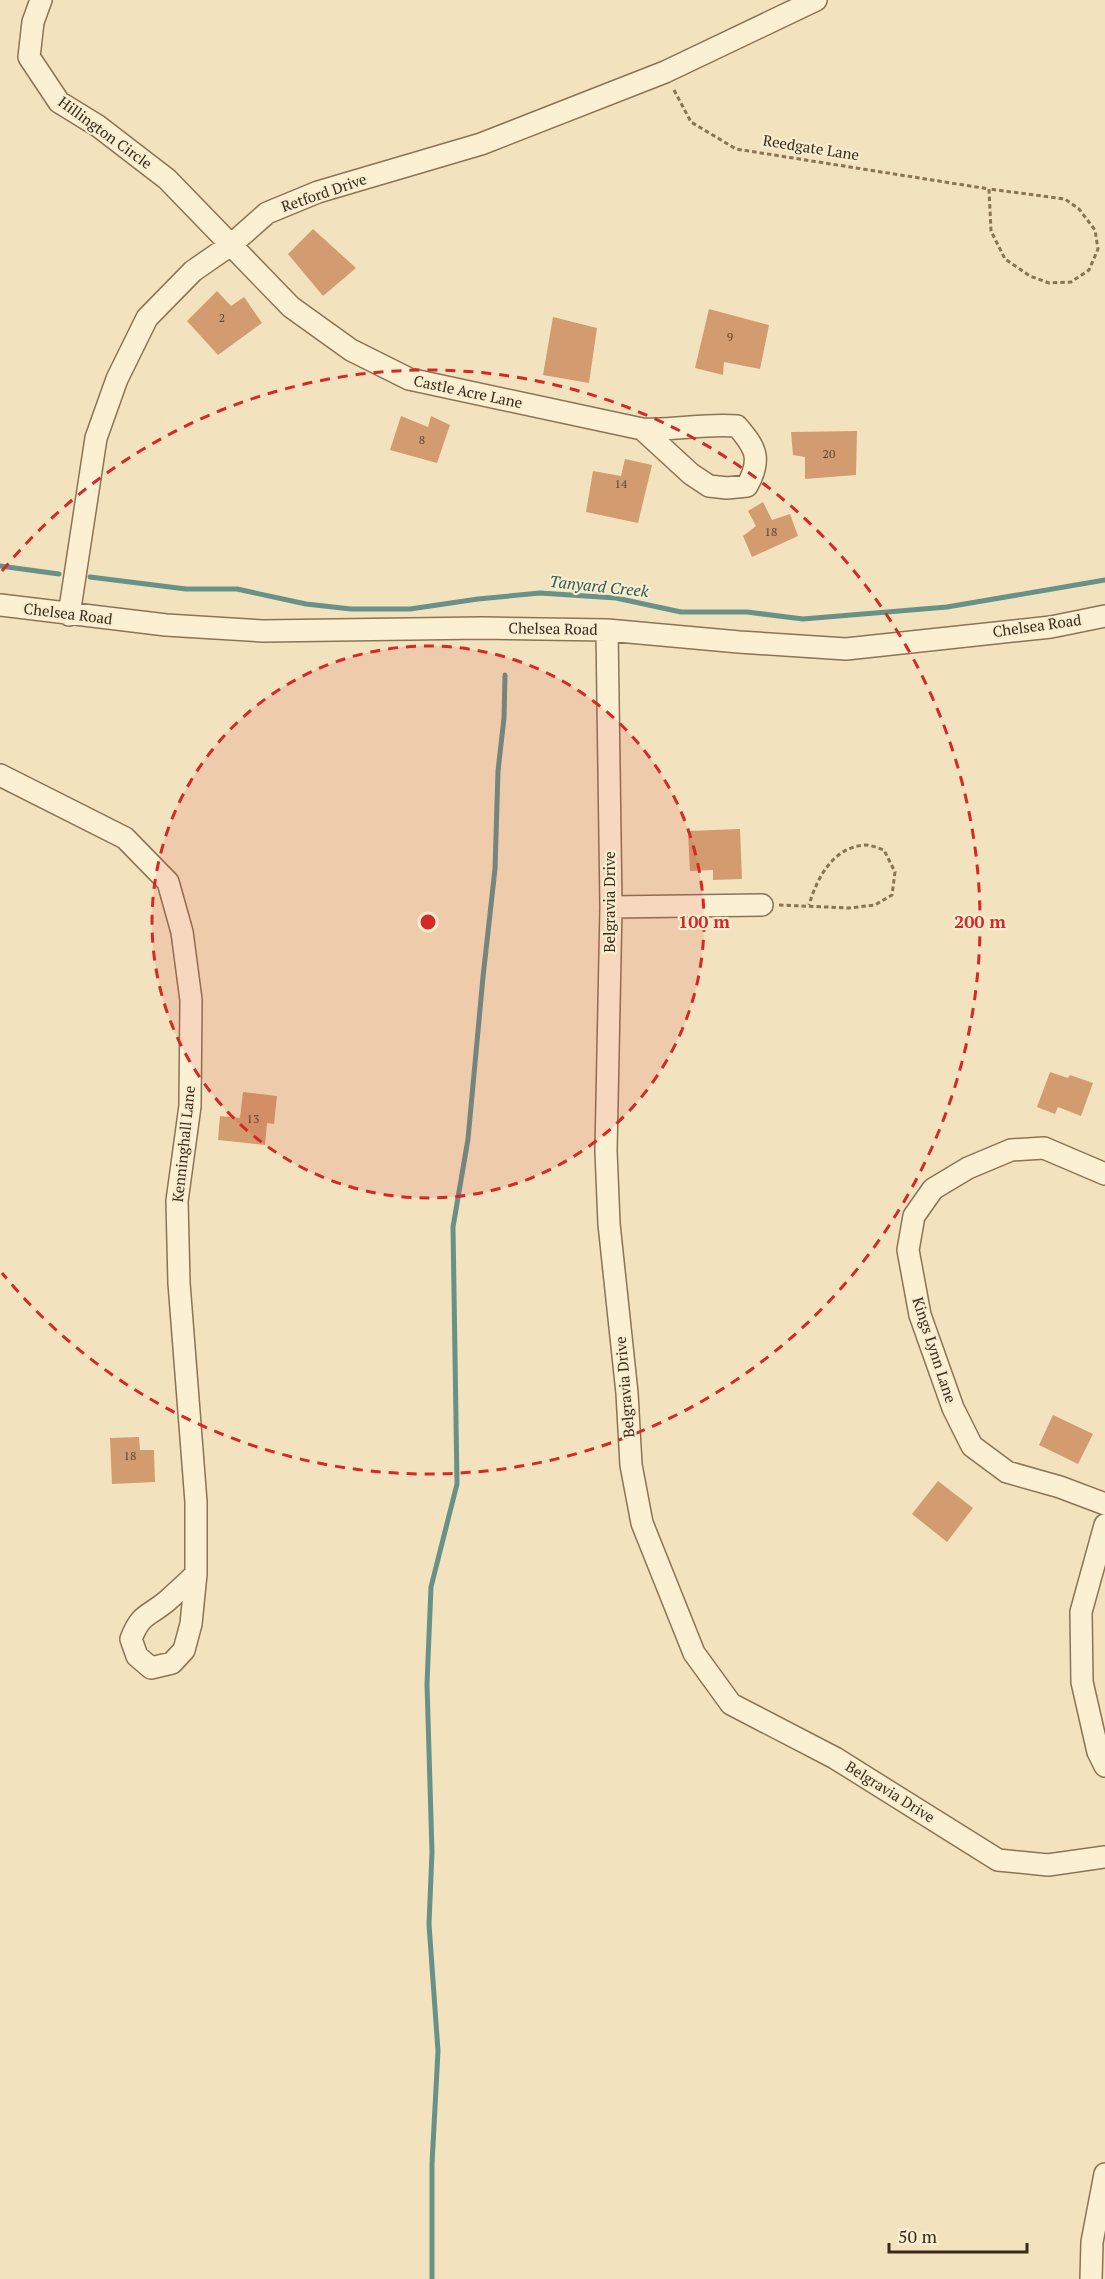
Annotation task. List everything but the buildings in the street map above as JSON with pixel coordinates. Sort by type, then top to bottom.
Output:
[{"type":"street","name":"Hillington Circle","points":[[41,0],[33,22],[29,57],[59,102],[98,126],[166,179],[232,244]]},
{"type":"street","name":"Retford Drive","points":[[69,615],[96,438],[117,379],[147,318],[193,271],[232,244],[267,213],[318,192],[481,144],[665,72],[816,0]]},
{"type":"street","name":"Castle Acre Lane","points":[[232,244],[291,307],[351,350],[409,379],[642,429],[668,430],[701,426],[737,426],[749,440],[756,454],[755,472],[747,486],[726,488],[709,486],[692,474],[642,429]]},
{"type":"street","name":"Chelsea Road","points":[[0,605],[166,626],[263,631],[482,628],[607,630],[846,649],[1051,627],[1105,616]]},
{"type":"street","name":"Belgravia Drive","points":[[607,630],[611,907],[606,1151],[609,1224],[627,1393],[631,1465],[642,1523],[694,1653],[731,1704],[835,1758],[998,1860],[1048,1864],[1105,1857]]},
{"type":"street","name":"Kenninghall Lane","points":[[0,776],[126,838],[168,882],[182,932],[191,1000],[190,1106],[177,1201],[178,1260],[196,1502],[196,1574]]},
{"type":"street","points":[[611,907],[762,905]]},
{"type":"street","name":"Kings Lynn Lane","points":[[1105,1174],[1044,1148],[1011,1150],[968,1168],[933,1189],[914,1216],[908,1250],[920,1315],[953,1408],[972,1446],[1007,1472],[1060,1487],[1105,1504]]},
{"type":"street","points":[[1105,1525],[1081,1612],[1082,1682],[1098,1752],[1105,1766]]},
{"type":"street","points":[[1091,2279],[1092,2242],[1105,2174]]},
{"type":"path","name":"Reedgate Lane","points":[[665,72],[691,122],[736,149],[1065,199],[1079,208],[1095,230],[1098,249],[1089,270],[1071,282],[1049,283],[1030,276],[1005,259],[991,231],[989,189]]},
{"type":"path","points":[[762,905],[849,908],[875,905],[892,895],[895,872],[884,850],[867,845],[846,850],[826,867],[815,885],[809,905]]},
{"type":"waterway","name":"Tanyard Creek","points":[[0,566],[59,574]]},
{"type":"waterway","name":"Tanyard Creek","points":[[90,577],[186,589],[237,589],[306,604],[351,609],[410,609],[540,593],[616,598],[681,612],[747,612],[803,619],[947,607],[1105,580]]},
{"type":"waterway","points":[[432,2279],[432,2164],[438,2051],[429,1924],[432,1852],[427,1684],[431,1587],[457,1484],[453,1227],[468,1139],[495,869],[498,771],[504,718],[505,675]]}]
